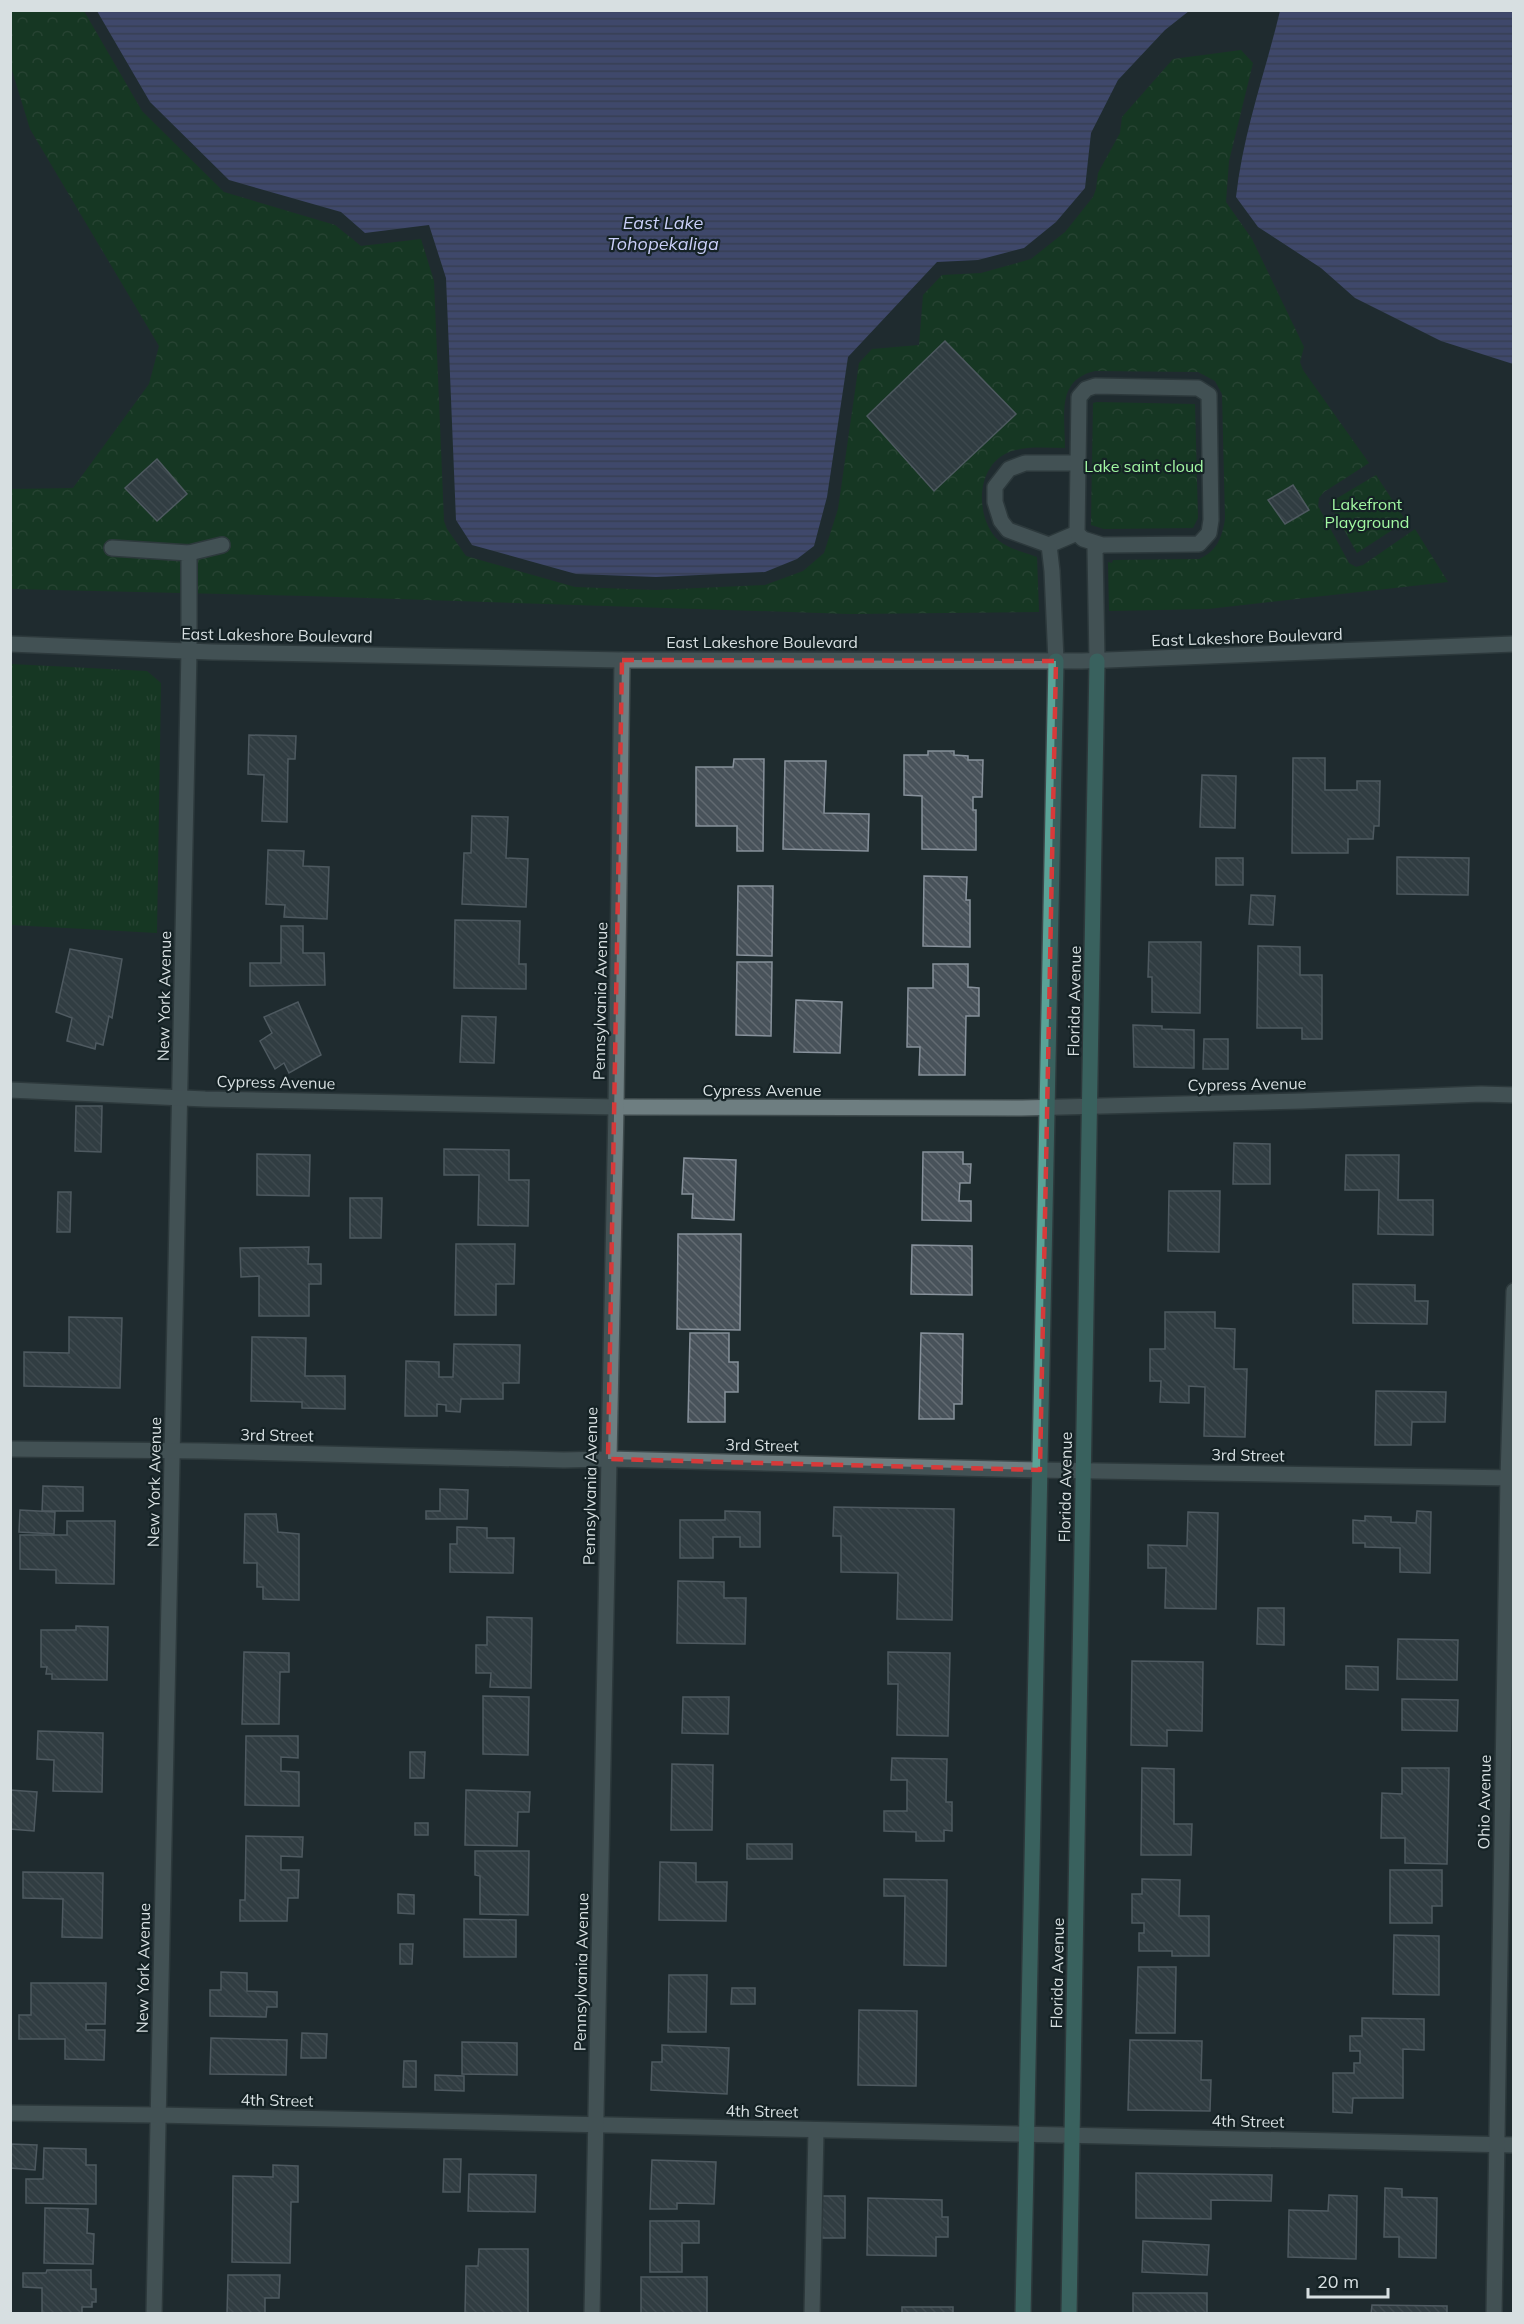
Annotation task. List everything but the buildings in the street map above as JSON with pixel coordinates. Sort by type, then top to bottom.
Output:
[{"type":"main road","name":"Florida Avenue","points":[[1023,2313],[1056,661]]},
{"type":"main road","name":"Florida Avenue","points":[[1069,2313],[1097,661]]},
{"type":"street","points":[[1095,387],[1198,388],[1209,395],[1212,520],[1209,533],[1199,544],[1102,544],[1083,539],[1077,533],[1078,463],[1079,397],[1086,389],[1095,387]]},
{"type":"street","points":[[1077,533],[1049,545],[1008,530],[1001,521],[995,502],[995,487],[1009,469],[1025,463],[1078,463]]},
{"type":"street","points":[[1097,661],[1095,548],[1102,544]]},
{"type":"street","points":[[112,548],[189,553],[222,545]]},
{"type":"street","points":[[1049,545],[1056,661]]},
{"type":"street","name":"New York Avenue","points":[[154,2313],[189,651],[189,553]]},
{"type":"street","name":"East Lakeshore Boulevard","points":[[10,644],[189,651],[622,660],[1097,661],[1514,644]]},
{"type":"street","name":"Pennsylvania Avenue","points":[[592,2313],[616,1107],[622,660]]},
{"type":"street","name":"Cypress Avenue","points":[[10,1090],[180,1098],[616,1107],[1022,1108],[1481,1094],[1514,1095]]},
{"type":"street","name":"Ohio Avenue","points":[[1494,2313],[1514,1291]]},
{"type":"street","name":"3rd Street","points":[[10,1449],[1511,1478]]},
{"type":"street","name":"4th Street","points":[[10,2113],[1514,2145]]},
{"type":"street","points":[[812,2313],[816,2130]]},
{"type":"highlighted area","points":[[622,660],[1056,661],[1040,1470],[608,1459]]},
{"type":"green space","points":[[11,10],[84,11],[142,111],[224,192],[335,225],[361,246],[421,239],[434,281],[444,521],[447,529],[466,556],[575,587],[656,590],[765,585],[803,571],[824,553],[838,509],[859,363],[872,349],[919,345],[923,295],[942,275],[981,273],[1031,259],[1065,232],[1093,197],[1098,173],[1120,133],[1122,117],[1173,59],[1241,50],[1253,63],[1229,161],[1226,202],[1252,239],[1304,347],[1300,362],[1303,370],[1369,463],[1324,492],[1319,498],[1318,506],[1349,563],[1356,567],[1363,565],[1415,529],[1448,582],[1208,609],[1109,611],[1108,562],[1112,563],[1113,560],[1199,559],[1218,543],[1225,519],[1222,394],[1215,381],[1198,372],[1095,371],[1074,382],[1068,391],[1064,412],[1065,448],[1027,448],[1005,454],[995,461],[984,483],[983,508],[991,531],[1007,546],[1037,557],[1039,612],[849,614],[307,596],[11,589],[11,489],[73,488],[149,384],[159,346],[30,129],[11,67]]},
{"type":"green space","name":"Lake saint cloud","points":[[1093,403],[1195,404],[1198,518],[1193,528],[1104,529],[1091,525]]},
{"type":"green space","name":"Lakefront Playground","points":[[1376,475],[1406,521],[1357,553],[1329,503]]},
{"type":"green space","points":[[11,664],[147,671],[161,683],[157,933],[11,925]]},
{"type":"water","name":"East Lake Tohopekaliga","points":[[97,11],[1189,11],[1165,30],[1118,80],[1091,133],[1085,188],[1056,222],[1024,248],[978,260],[937,262],[848,357],[827,497],[814,546],[797,559],[765,572],[656,577],[576,574],[472,545],[456,520],[446,278],[429,225],[365,233],[341,212],[229,180],[150,102]]},
{"type":"water","points":[[1280,11],[1513,11],[1513,364],[1441,341],[1355,298],[1321,268],[1258,227],[1236,197],[1249,126]]}]
